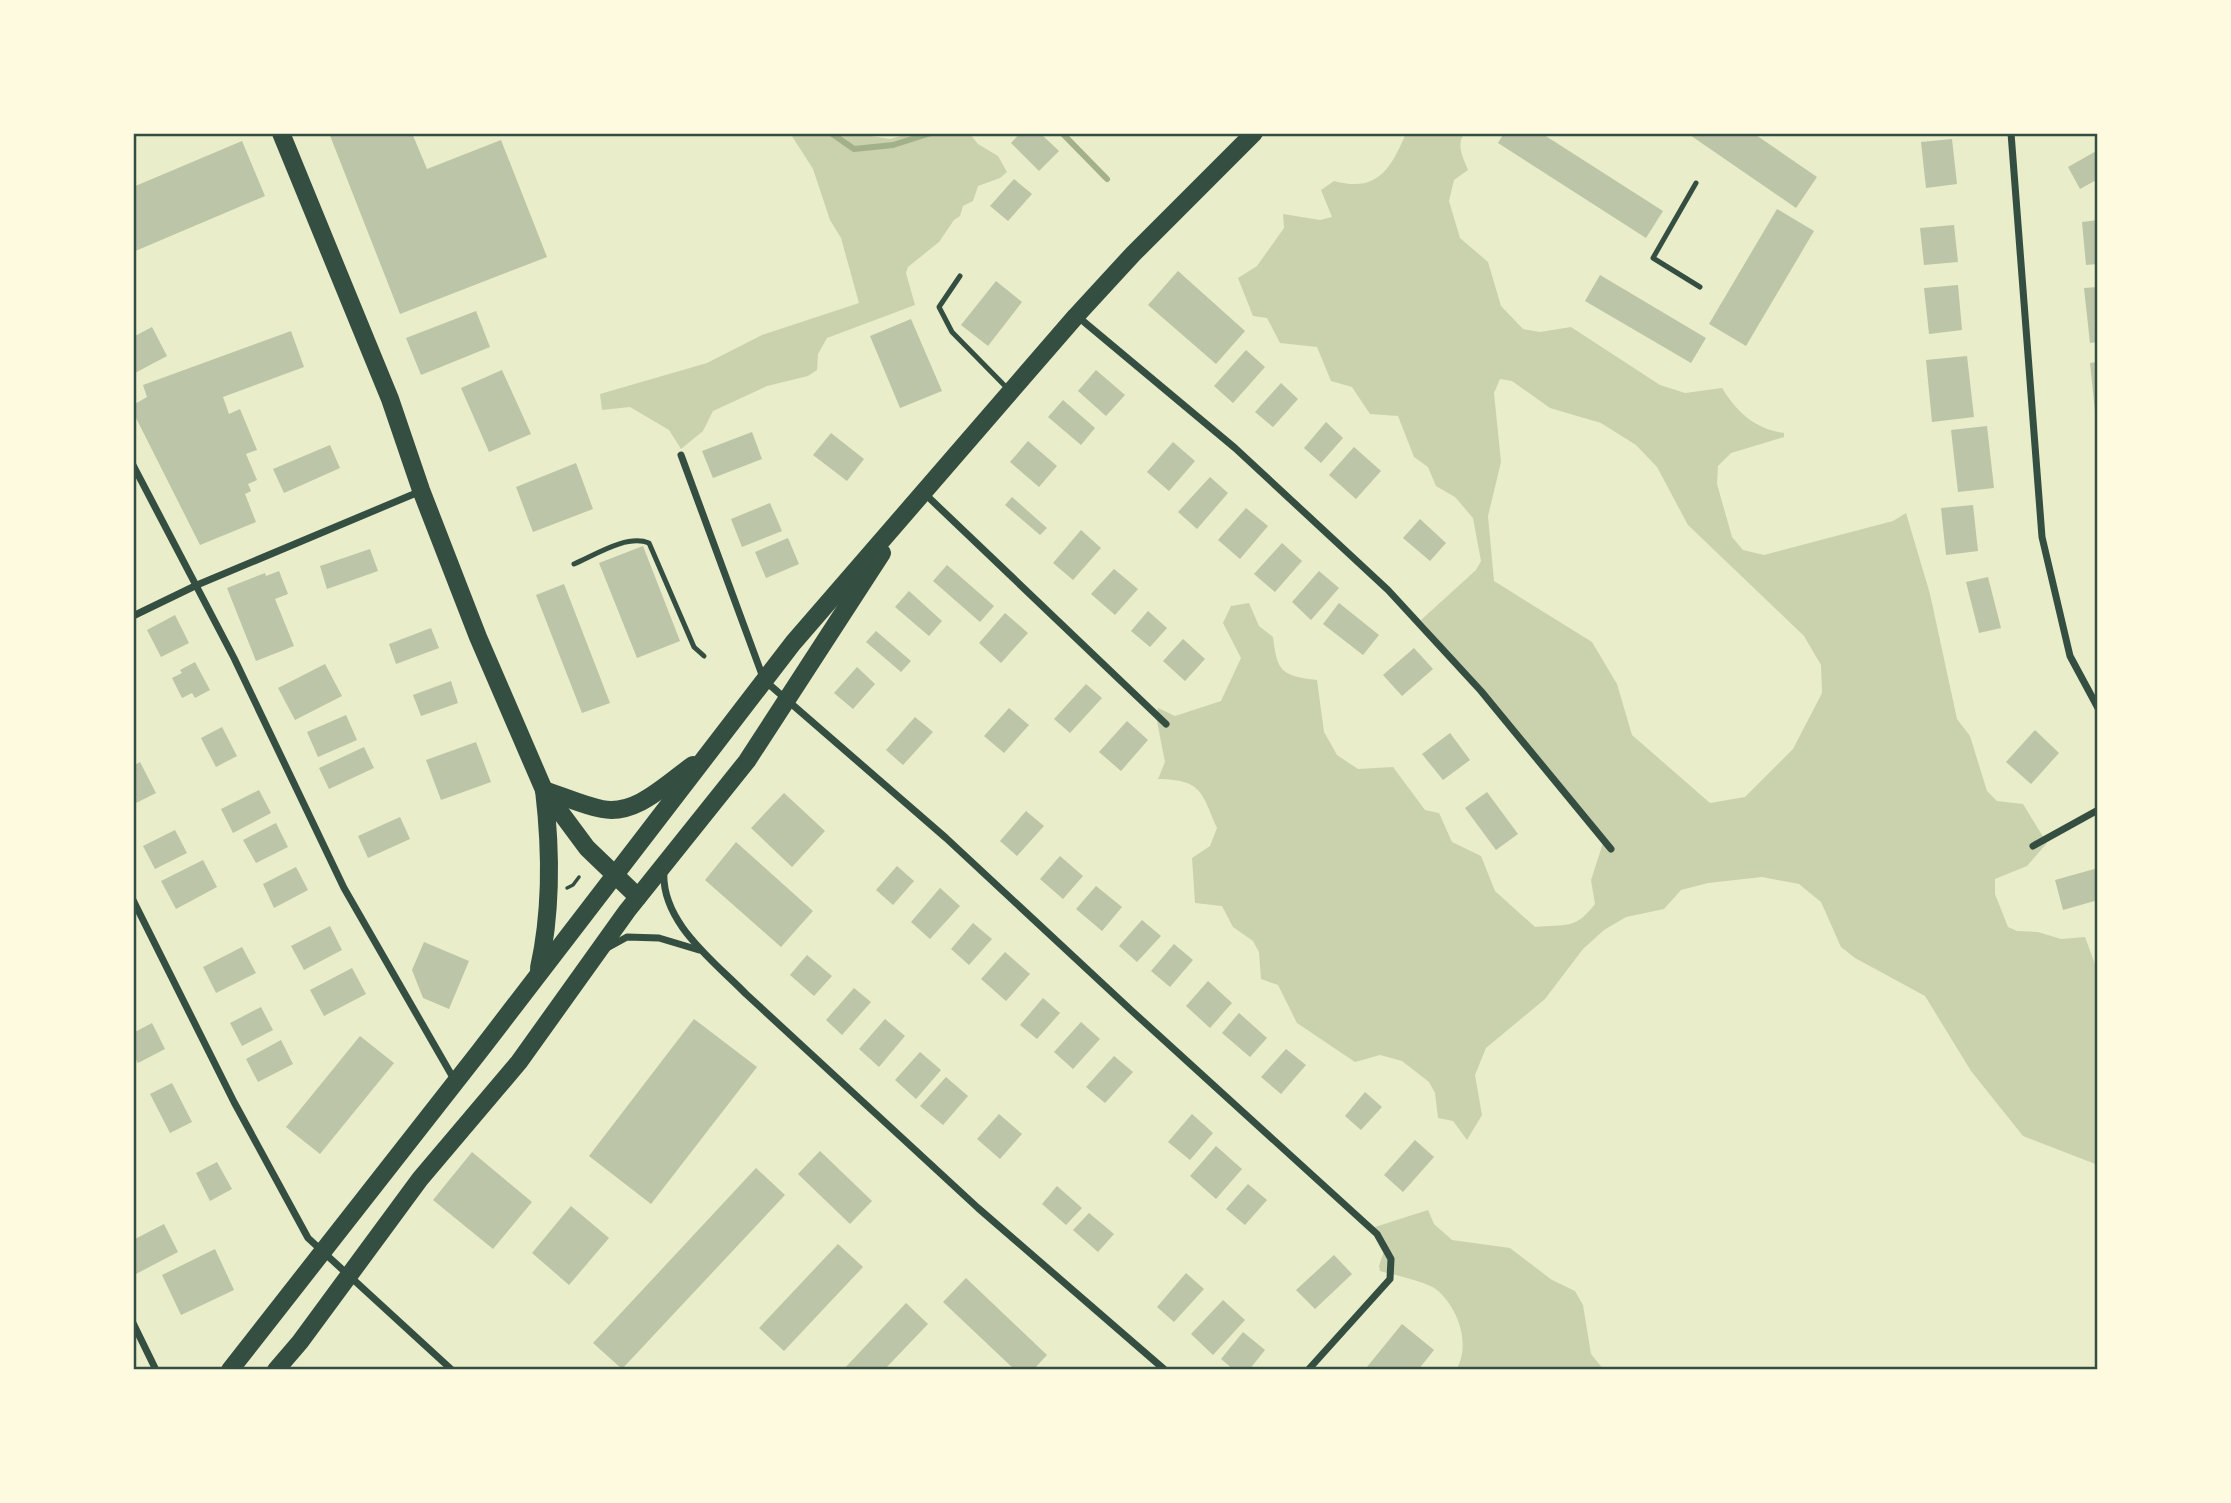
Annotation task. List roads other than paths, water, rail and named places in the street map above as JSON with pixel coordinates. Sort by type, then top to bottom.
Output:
[{"type":"main road","points":[[281,133],[390,400],[421,491],[503,697],[544,790],[587,848],[638,897]]},
{"type":"main road","points":[[230,1370],[764,680],[922,491],[1076,316],[1134,253],[1254,133]]},
{"type":"main road","points":[[276,1370],[300,1342],[421,1179],[519,1062],[638,897],[747,761],[922,491]]},
{"type":"main road","points":[[544,790],[603,809],[624,808],[647,799],[707,755]]},
{"type":"main road","points":[[538,974],[547,912],[549,834],[544,790]]},
{"type":"street","points":[[2011,133],[2042,537],[2070,656],[2098,708]]},
{"type":"street","points":[[1076,316],[1235,448],[1388,590],[1480,691],[1611,849]]},
{"type":"street","points":[[681,455],[764,680],[946,838],[1377,1234],[1391,1259],[1390,1279],[1308,1370]]},
{"type":"street","points":[[133,465],[197,585],[344,888],[455,1082]]},
{"type":"street","points":[[133,616],[197,585],[421,491]]},
{"type":"street","points":[[922,491],[1166,724]]},
{"type":"street","points":[[2033,846],[2098,810]]},
{"type":"street","points":[[665,863],[663,884],[677,919],[699,950],[978,1208],[1165,1370]]},
{"type":"street","points":[[133,900],[234,1102],[308,1238],[452,1370]]},
{"type":"street","points":[[596,954],[627,937],[659,938],[699,950]]},
{"type":"street","points":[[133,1324],[156,1370]]},
{"type":"lane","points":[[1696,183],[1653,258],[1700,287]]},
{"type":"lane","points":[[960,276],[939,307],[952,332],[1011,391]]},
{"type":"lane","points":[[574,564],[618,545],[640,539],[649,543],[694,647],[704,656]]},
{"type":"waterway","points":[[831,133],[854,149],[893,145],[931,133]]},
{"type":"waterway","points":[[1062,133],[1107,179]]}]
